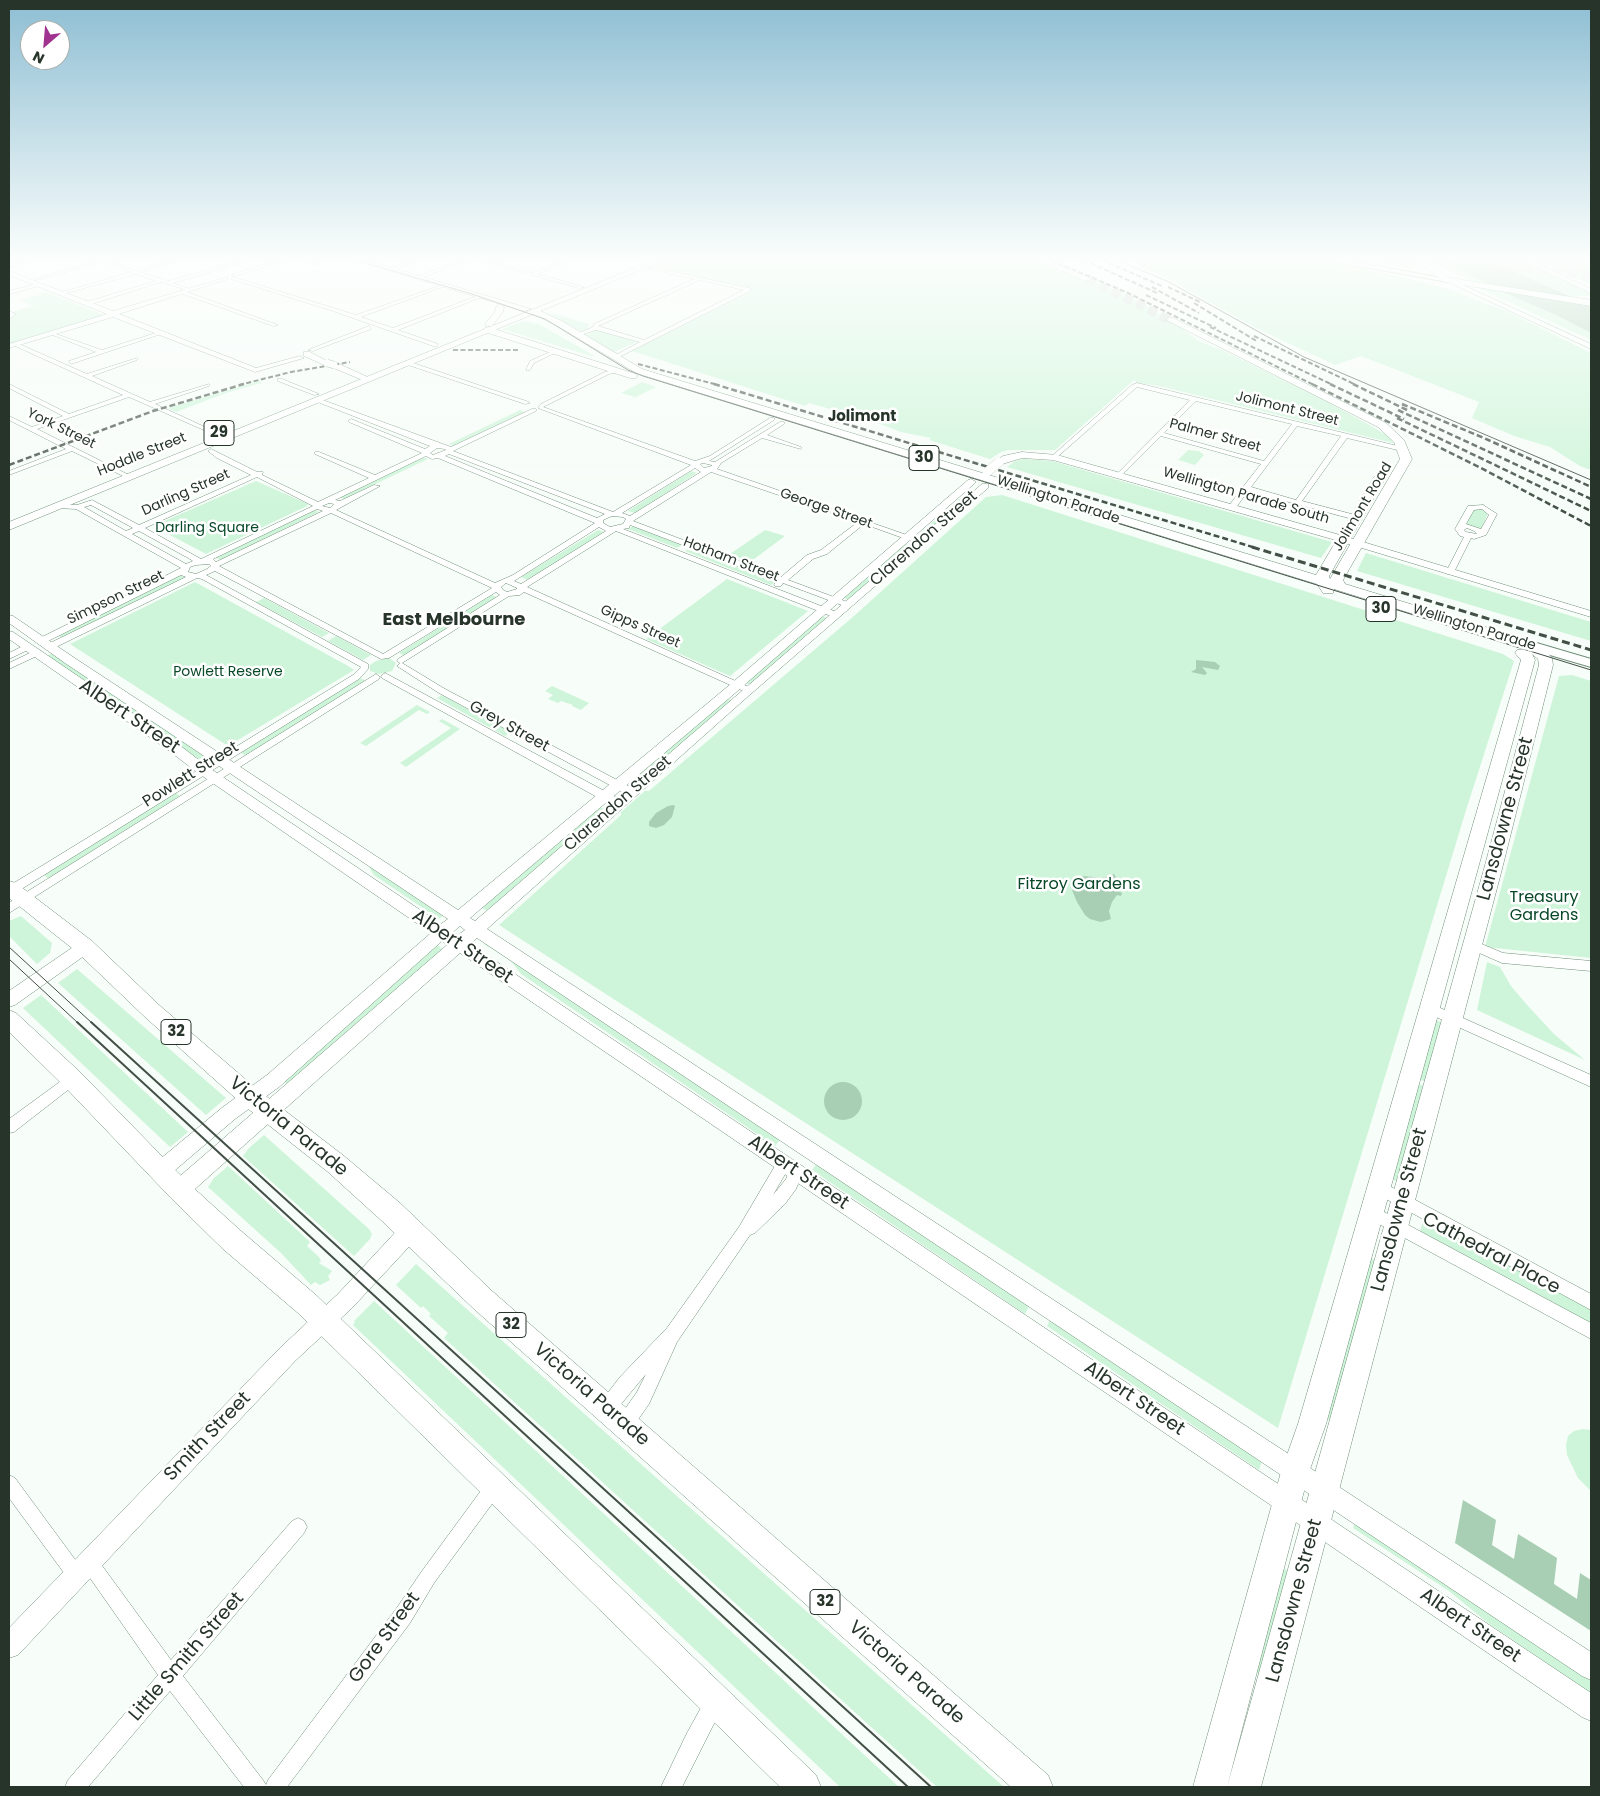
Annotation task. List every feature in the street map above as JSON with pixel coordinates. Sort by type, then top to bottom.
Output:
[{"type":"main road","name":"Hoddle Street","points":[[9,518],[125,475],[207,449],[313,399],[447,341]]},
{"type":"main road","name":"Hoddle Street","points":[[364,377],[407,363],[456,341]]},
{"type":"main road","name":"Wellington Parade","points":[[526,341],[554,352],[608,361],[635,369],[723,400],[1322,581]]},
{"type":"main road","name":"Wellington Parade","points":[[581,341],[608,361],[645,380]]},
{"type":"main road","points":[[1212,341],[1382,425],[1397,437],[1397,453]]},
{"type":"main road","name":"Wellington Parade","points":[[608,361],[616,371],[723,400]]},
{"type":"main road","name":"Hoddle Street","points":[[9,526],[217,434],[313,399]]},
{"type":"main road","name":"Wellington Parade","points":[[782,418],[971,482]]},
{"type":"main road","name":"Jolimont Road","points":[[1340,591],[1336,580],[1406,459],[1406,455],[1397,453]]},
{"type":"main road","points":[[1384,471],[1395,477]]},
{"type":"main road","name":"Jolimont Road","points":[[1322,581],[1322,576],[1384,471]]},
{"type":"main road","name":"Wellington Parade","points":[[985,478],[1522,648],[1591,663]]},
{"type":"main road","name":"Clarendon Street","points":[[971,482],[985,478]]},
{"type":"main road","points":[[1322,581],[1328,590],[1340,591]]},
{"type":"main road","name":"Wellington Parade","points":[[1522,648],[1546,661],[1591,675]]},
{"type":"main road","name":"Lansdowne Street","points":[[1210,1787],[1295,1472],[1312,1424],[1528,660],[1522,648]]},
{"type":"main road","name":"Lansdowne Street","points":[[1244,1787],[1472,946],[1546,661]]},
{"type":"main road","points":[[1499,765],[1518,771]]},
{"type":"main road","name":"Victoria Parade","points":[[13,897],[85,947],[152,1011],[259,1105],[336,1164],[410,1230],[483,1300],[1036,1787]]},
{"type":"main road","points":[[9,1019],[72,1079],[179,1190],[232,1240],[307,1304],[494,1488],[804,1787]]},
{"type":"street","points":[[12,343],[28,341]]},
{"type":"street","points":[[72,341],[101,352]]},
{"type":"street","points":[[71,362],[137,341]]},
{"type":"street","points":[[182,341],[260,370],[338,341]]},
{"type":"street","points":[[424,341],[436,345]]},
{"type":"street","points":[[641,341],[645,342]]},
{"type":"street","points":[[1578,341],[1591,347]]},
{"type":"street","points":[[537,400],[588,375],[608,361],[645,342]]},
{"type":"street","points":[[12,343],[217,434]]},
{"type":"street","points":[[111,349],[120,353]]},
{"type":"street","points":[[528,369],[532,362],[554,352]]},
{"type":"street","points":[[303,355],[364,377]]},
{"type":"street","points":[[86,376],[135,359],[128,356]]},
{"type":"street","points":[[407,363],[523,406],[539,408],[698,463]]},
{"type":"street","points":[[215,566],[597,378],[616,371]]},
{"type":"street","points":[[588,375],[597,378]]},
{"type":"street","points":[[280,380],[313,399],[426,453],[465,466],[599,523]]},
{"type":"street","points":[[150,404],[207,384]]},
{"type":"street","name":"Jolimont Street","points":[[1054,457],[1137,385],[1345,436],[1397,453]]},
{"type":"street","points":[[9,386],[69,416]]},
{"type":"street","points":[[31,429],[128,394]]},
{"type":"street","points":[[1119,475],[1194,398]]},
{"type":"street","points":[[313,399],[439,446],[447,447],[449,451],[613,514]]},
{"type":"street","points":[[523,406],[533,402],[539,408]]},
{"type":"street","points":[[200,561],[502,416]]},
{"type":"street","name":"York Street","points":[[9,418],[125,475]]},
{"type":"street","points":[[57,506],[78,507],[92,502],[200,561],[211,561],[215,566],[238,581],[384,656],[599,523],[603,517],[613,514],[754,430],[782,418]]},
{"type":"street","points":[[401,663],[507,594],[520,589],[616,529],[626,526],[630,520],[763,435],[782,418]]},
{"type":"street","points":[[1232,507],[1295,424]]},
{"type":"street","points":[[754,430],[799,448]]},
{"type":"street","name":"Palmer Street","points":[[1159,434],[1266,463]]},
{"type":"street","points":[[1298,502],[1345,436]]},
{"type":"street","points":[[9,473],[72,449]]},
{"type":"street","points":[[207,449],[260,473],[328,500],[337,501],[340,505],[392,533],[501,584],[507,594]]},
{"type":"street","points":[[317,453],[375,478]]},
{"type":"street","name":"Wellington Parade South","points":[[985,478],[999,462],[1006,458],[1022,454],[1054,457],[1232,507],[1591,614]]},
{"type":"street","points":[[465,466],[475,461]]},
{"type":"street","name":"George Street","points":[[698,463],[914,540]]},
{"type":"street","points":[[260,473],[318,505],[392,533]]},
{"type":"street","name":"Darling Street","points":[[117,529],[260,473]]},
{"type":"street","name":"Darling Street","points":[[126,534],[260,473]]},
{"type":"street","points":[[503,482],[514,476]]},
{"type":"street","name":"Clarendon Street","points":[[179,1190],[259,1105],[459,945],[476,928],[632,793],[824,610],[841,603],[985,478]]},
{"type":"street","name":"Clarendon Street","points":[[914,540],[971,482]]},
{"type":"street","points":[[1246,488],[1356,518]]},
{"type":"street","points":[[78,507],[184,566],[186,574],[204,577],[322,641],[365,668]]},
{"type":"street","points":[[1471,508],[1485,508],[1493,514],[1482,534],[1478,537],[1468,536],[1461,532],[1460,528],[1471,508]]},
{"type":"street","name":"Hotham Street","points":[[613,514],[625,515],[630,520],[841,603]]},
{"type":"street","points":[[771,589],[810,558],[824,552],[863,522]]},
{"type":"street","name":"Hotham Street","points":[[599,523],[604,528],[616,529],[836,615]]},
{"type":"street","points":[[1460,528],[1464,526],[1474,527],[1482,534]]},
{"type":"street","points":[[1450,572],[1468,536]]},
{"type":"street","points":[[162,554],[176,548]]},
{"type":"street","name":"Simpson Street","points":[[47,643],[200,561]]},
{"type":"street","name":"Simpson Street","points":[[47,643],[210,571],[215,566]]},
{"type":"street","points":[[224,589],[238,581]]},
{"type":"street","name":"Gipps Street","points":[[501,584],[520,589],[739,691]]},
{"type":"street","points":[[248,602],[263,594]]},
{"type":"street","name":"Clarendon Street","points":[[160,1171],[208,1129],[259,1105],[273,1081],[442,932],[618,785],[836,615],[841,603]]},
{"type":"street","name":"Albert Street","points":[[9,618],[69,660],[1591,1667]]},
{"type":"street","name":"Albert Street","points":[[9,634],[173,747],[216,779],[459,945],[1591,1708]]},
{"type":"street","points":[[9,666],[32,650],[47,643]]},
{"type":"street","points":[[9,656],[32,650]]},
{"type":"street","name":"Grey Street","points":[[384,656],[395,657],[442,690],[632,793]]},
{"type":"street","name":"Powlett Street","points":[[13,897],[176,786],[356,677],[371,660],[384,656]]},
{"type":"street","name":"Powlett Street","points":[[13,897],[216,779],[381,677],[396,672],[401,663]]},
{"type":"street","name":"Grey Street","points":[[365,668],[368,675],[381,677],[619,804]]},
{"type":"street","points":[[176,786],[189,795]]},
{"type":"street","points":[[1472,946],[1502,958],[1591,966]]},
{"type":"street","points":[[9,1000],[85,947]]},
{"type":"street","points":[[1429,1008],[1591,1081]]},
{"type":"street","points":[[9,1127],[72,1079]]},
{"type":"street","points":[[615,1417],[626,1383],[673,1334],[744,1232],[766,1214],[791,1184],[790,1168],[804,1146]]},
{"type":"street","name":"Cathedral Place","points":[[1375,1199],[1591,1331]]},
{"type":"street","name":"Cathedral Place","points":[[1375,1199],[1400,1213],[1591,1302]]},
{"type":"street","name":"Smith Street","points":[[9,1646],[288,1354],[345,1301],[410,1230]]},
{"type":"street","points":[[1030,1329],[1042,1305]]},
{"type":"street","points":[[615,1417],[642,1398],[673,1334]]},
{"type":"street","points":[[9,1484],[171,1676],[256,1787]]},
{"type":"street","name":"Gore Street","points":[[275,1787],[403,1616],[428,1577],[494,1488]]},
{"type":"street","name":"Little Smith Street","points":[[75,1787],[298,1527]]},
{"type":"street","points":[[671,1787],[715,1701]]},
{"type":"green space","points":[[9,341],[19,341],[9,344]]},
{"type":"green space","points":[[541,341],[568,341],[595,356]]},
{"type":"green space","points":[[596,341],[637,342],[614,352]]},
{"type":"green space","points":[[652,341],[1199,341],[1229,353],[1227,355],[1230,354],[1324,400],[1391,438],[1393,443],[1159,386],[1138,383],[1134,380],[1055,450],[1009,450],[1001,452],[990,459],[929,440],[931,438],[901,432],[875,422],[809,403],[805,406],[632,351]]},
{"type":"green space","points":[[1283,341],[1567,341],[1591,353],[1591,470],[1580,466],[1550,447],[1514,436],[1472,418],[1479,402],[1361,356],[1335,365]]},
{"type":"green space","points":[[260,381],[261,383],[226,393],[176,412],[168,408]]},
{"type":"green space","points":[[642,382],[656,387],[626,402],[635,397],[621,393]]},
{"type":"green space","points":[[520,410],[525,412],[454,446],[449,444]]},
{"type":"green space","points":[[1188,450],[1199,451],[1204,455],[1195,465],[1178,460]]},
{"type":"green space","points":[[423,457],[428,459],[344,499],[339,497]]},
{"type":"green space","points":[[1023,459],[1052,461],[1332,542],[1321,558],[1007,467],[1015,461]]},
{"type":"green space","points":[[691,471],[697,473],[635,513],[628,511]]},
{"type":"green space","name":"Darling Square","points":[[256,481],[308,504],[206,554],[153,526]]},
{"type":"green space","points":[[970,490],[975,491],[924,535],[920,533]]},
{"type":"green space","name":"Fitzroy Gardens","points":[[1002,495],[1503,654],[1514,661],[1467,807],[1278,1428],[499,925],[621,815],[621,812],[645,791],[649,791],[854,616],[986,497]]},
{"type":"green space","points":[[1479,508],[1488,513],[1481,529],[1466,525],[1474,509]]},
{"type":"green space","points":[[315,510],[319,512],[221,560],[216,558]]},
{"type":"green space","points":[[633,526],[682,545],[677,548],[628,529]]},
{"type":"green space","points":[[598,530],[604,532],[528,580],[521,577]]},
{"type":"green space","points":[[765,530],[785,536],[750,562],[730,554]]},
{"type":"green space","points":[[905,544],[911,545],[849,600],[844,598],[844,597]]},
{"type":"green space","points":[[690,548],[775,582],[771,585],[685,551]]},
{"type":"green space","points":[[1366,553],[1591,622],[1591,641],[1357,571]]},
{"type":"green space","points":[[180,575],[185,578],[62,638],[57,635]]},
{"type":"green space","points":[[727,579],[808,611],[730,676],[646,639]]},
{"type":"green space","name":"Powlett Reserve","points":[[195,582],[354,670],[228,746],[70,644]]},
{"type":"green space","points":[[492,595],[498,598],[405,656],[399,653]]},
{"type":"green space","points":[[264,598],[329,633],[322,637],[256,602]]},
{"type":"green space","points":[[822,616],[827,618],[750,685],[745,682]]},
{"type":"green space","points":[[336,636],[371,655],[363,660],[328,641]]},
{"type":"green space","points":[[53,653],[208,758],[200,760],[46,656]]},
{"type":"green space","points":[[389,658],[396,663],[392,671],[379,674],[370,671],[370,665],[376,661]]},
{"type":"green space","name":"Treasury Gardens","points":[[1572,675],[1591,681],[1591,958],[1485,947],[1559,676]]},
{"type":"green space","points":[[360,678],[366,681],[246,756],[240,752]]},
{"type":"green space","points":[[552,686],[589,703],[581,710],[561,701],[558,703],[548,699],[553,695],[545,691]]},
{"type":"green space","points":[[442,695],[511,732],[505,736],[437,698]]},
{"type":"green space","points":[[725,698],[733,701],[640,782],[631,778]]},
{"type":"green space","points":[[417,705],[430,712],[427,714],[419,710],[366,746],[360,743]]},
{"type":"green space","points":[[442,719],[460,729],[406,767],[400,763],[451,728],[439,721]]},
{"type":"green space","points":[[175,792],[180,796],[49,879],[43,874]]},
{"type":"green space","points":[[599,806],[607,811],[489,912],[481,907]]},
{"type":"green space","points":[[373,864],[446,913],[439,919],[374,875],[369,867]]},
{"type":"green space","points":[[21,916],[52,943],[50,953],[37,964],[9,936],[9,921]]},
{"type":"green space","points":[[488,940],[782,1137],[775,1146],[521,974],[511,961],[484,944]]},
{"type":"green space","points":[[437,945],[445,951],[290,1086],[281,1079]]},
{"type":"green space","points":[[1487,962],[1500,967],[1511,986],[1528,1006],[1554,1034],[1585,1060],[1477,1010]]},
{"type":"green space","points":[[77,969],[226,1098],[206,1115],[58,983]]},
{"type":"green space","points":[[41,995],[188,1132],[170,1147],[23,1008]]},
{"type":"green space","points":[[1436,1020],[1445,1024],[1428,1083],[1419,1079]]},
{"type":"green space","points":[[1417,1083],[1428,1088],[1400,1183],[1388,1177]]},
{"type":"green space","points":[[264,1135],[369,1229],[372,1234],[370,1239],[354,1256],[243,1156]]},
{"type":"green space","points":[[818,1162],[1030,1304],[1025,1314],[812,1170]]},
{"type":"green space","points":[[228,1166],[310,1242],[307,1246],[319,1257],[321,1261],[319,1263],[332,1271],[328,1276],[330,1280],[320,1285],[315,1282],[311,1285],[281,1253],[208,1187],[214,1178]]},
{"type":"green space","points":[[1423,1220],[1591,1310],[1591,1325],[1420,1232]]},
{"type":"green space","points":[[1367,1256],[1378,1262],[1334,1423],[1322,1415]]},
{"type":"green space","points":[[416,1264],[1004,1787],[937,1787],[444,1338],[448,1333],[429,1316],[431,1314],[423,1306],[421,1308],[396,1285]]},
{"type":"green space","points":[[374,1301],[899,1787],[840,1787],[353,1325],[354,1321]]},
{"type":"green space","points":[[1052,1316],[1263,1458],[1259,1470],[1047,1326]]},
{"type":"green space","points":[[1591,1430],[1591,1491],[1578,1478],[1567,1455],[1566,1445],[1568,1436],[1574,1431]]},
{"type":"green space","points":[[1356,1518],[1591,1675],[1591,1693],[1488,1623],[1449,1591],[1353,1528]]},
{"type":"green space","points":[[1279,1565],[1292,1574],[1264,1678],[1251,1668]]},
{"type":"shaded area","points":[[1196,660],[1215,662],[1220,666],[1218,670],[1202,667],[1207,673],[1205,675],[1191,672],[1196,669]]},
{"type":"shaded area","points":[[673,805],[675,806],[672,817],[664,825],[656,828],[649,826],[649,822],[656,813]]},
{"type":"shaded area","points":[[1114,874],[1119,882],[1118,891],[1122,893],[1121,896],[1117,895],[1112,902],[1109,911],[1111,919],[1101,922],[1090,919],[1085,915],[1077,902],[1072,890],[1073,884],[1083,876],[1103,878]]},
{"type":"shaded area","points":[[843,1082],[856,1088],[862,1101],[856,1114],[843,1120],[830,1114],[824,1101],[830,1088]]},
{"type":"shaded area","points":[[1463,1500],[1496,1520],[1492,1545],[1514,1559],[1518,1534],[1557,1558],[1554,1584],[1577,1599],[1580,1573],[1591,1580],[1591,1631],[1455,1543]]},
{"type":"tram line","points":[[581,341],[628,370],[643,376],[1591,670]]},
{"type":"tram line","points":[[1275,341],[1304,357],[1591,480]]},
{"type":"tram line","points":[[9,947],[92,1023]]},
{"type":"tram line","points":[[9,959],[78,1023]]},
{"type":"tram line","points":[[77,1022],[908,1787]]},
{"type":"tram line","points":[[91,1022],[931,1787]]},
{"type":"railway","points":[[1225,341],[1314,385]]},
{"type":"railway","points":[[1239,341],[1333,385]]},
{"type":"railway","points":[[1264,341],[1356,385]]},
{"type":"railway","points":[[453,350],[520,350]]},
{"type":"railway","points":[[239,385],[291,372],[350,362]]},
{"type":"railway","points":[[638,364],[718,385]]},
{"type":"railway","points":[[9,465],[153,411],[244,384]]},
{"type":"railway","points":[[714,384],[1256,548]]},
{"type":"railway","points":[[1312,384],[1479,467],[1591,526]]},
{"type":"railway","points":[[1330,384],[1404,419]]},
{"type":"railway","points":[[1353,384],[1407,410]]},
{"type":"railway","points":[[1402,404],[1484,438],[1591,487]]},
{"type":"railway","points":[[1398,410],[1591,499]]},
{"type":"railway","points":[[1397,418],[1591,511]]},
{"type":"railway","points":[[1252,547],[1591,650]]},
{"type":"district","name":"Jolimont","points":[[862,417]]},
{"type":"district","name":"East Melbourne","points":[[454,620]]}]
